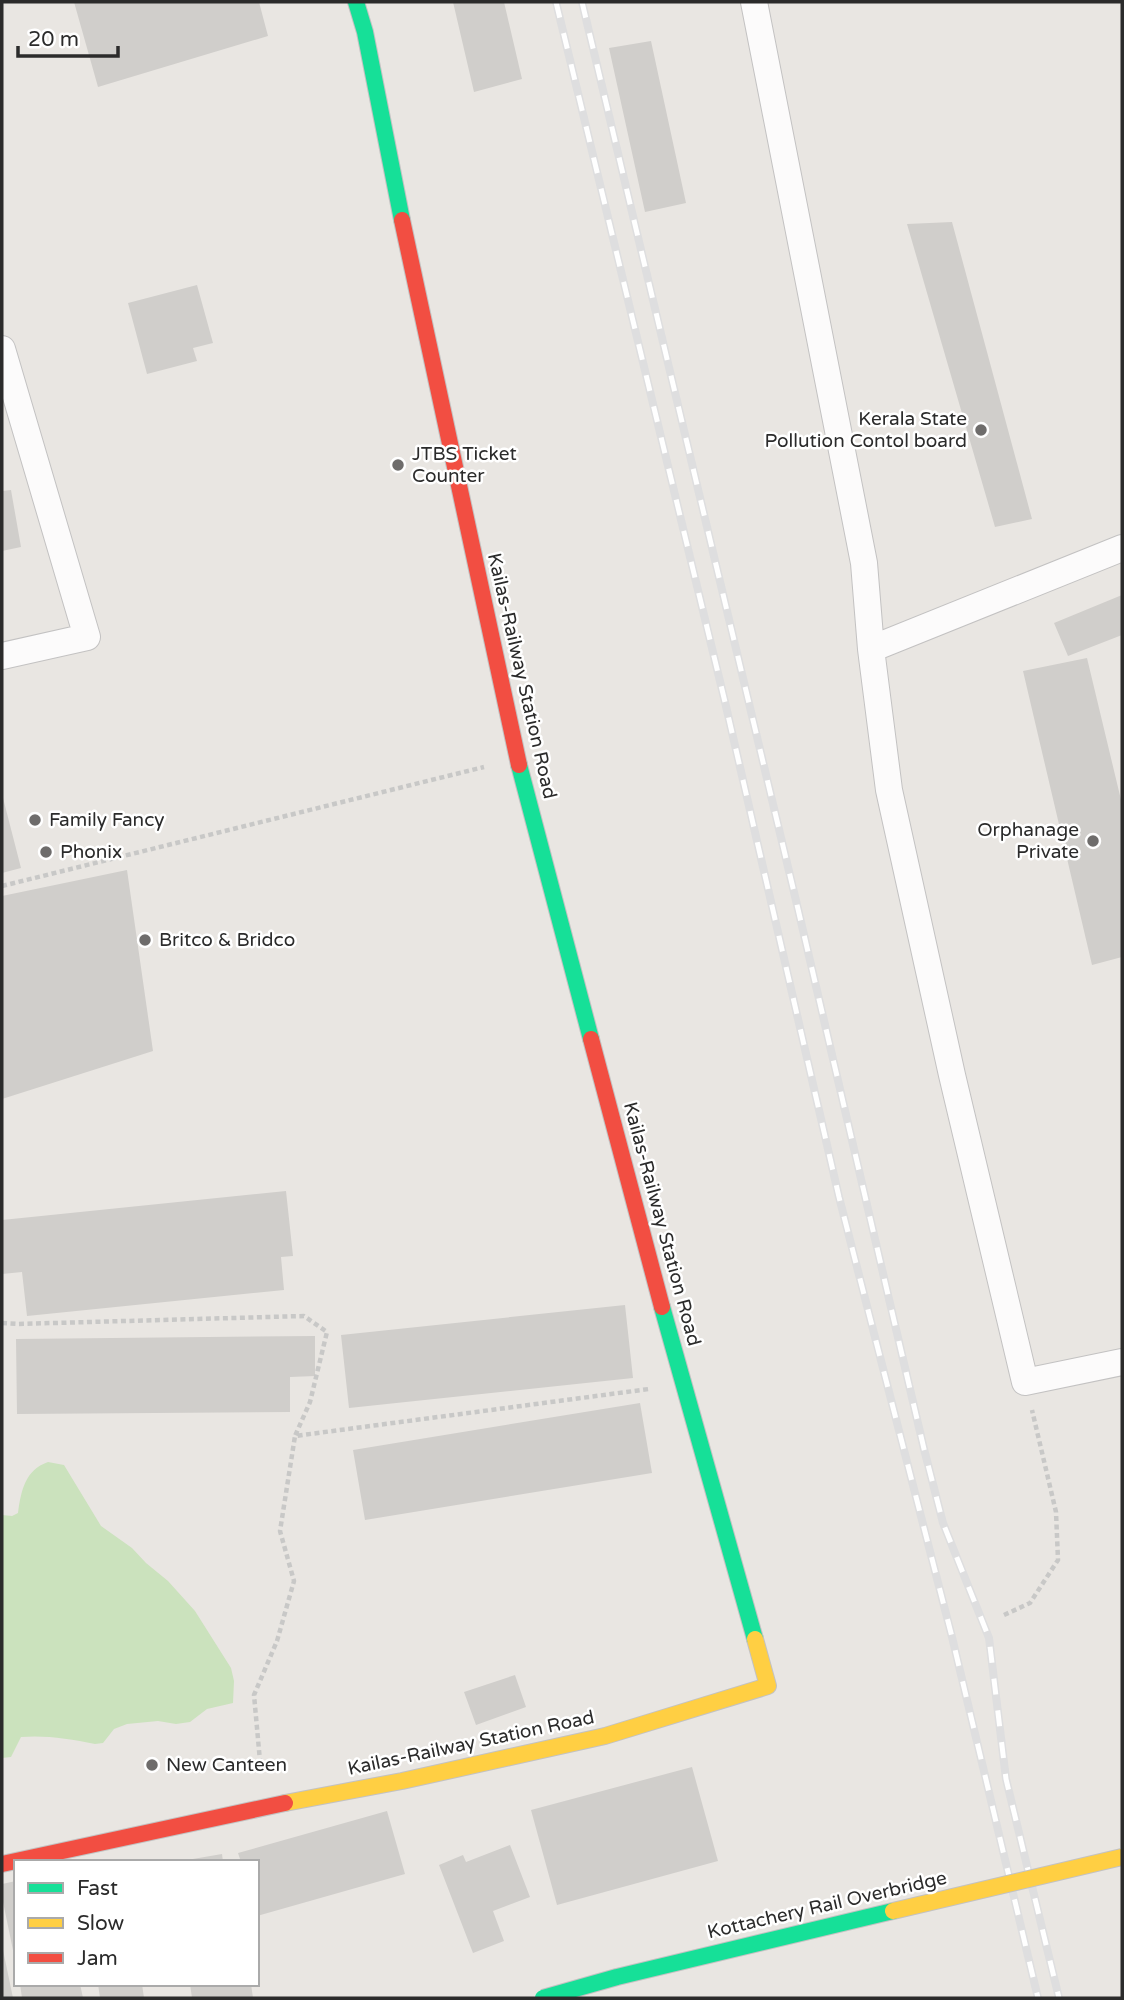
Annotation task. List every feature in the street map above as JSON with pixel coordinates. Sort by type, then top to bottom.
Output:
[{"type":"street","name":"Kailas-Railway Station Road","points":[[20,1860],[605,1736],[768,1686],[682,1384],[517,759],[424,326],[365,32],[356,2]]},
{"type":"street","points":[[754,2],[864,563],[871,649],[889,790],[949,1061],[1025,1382],[1122,1362]]},
{"type":"street","points":[[2,349],[88,637],[2,656]]},
{"type":"street","points":[[871,649],[1122,548]]},
{"type":"street","name":"Kottachery Rail Overbridge","points":[[543,1998],[617,1977],[1122,1857]]},
{"type":"path","points":[[2,886],[517,759]]},
{"type":"path","points":[[2,1322],[18,1324],[304,1315],[327,1332],[310,1402],[295,1436],[280,1531],[294,1581],[277,1641],[254,1695],[259,1759],[268,1806]]},
{"type":"path","points":[[1004,1615],[1030,1603],[1058,1560],[1056,1512],[1025,1382]]},
{"type":"path","points":[[295,1436],[682,1384]]},
{"type":"green space","points":[[48,1462],[64,1465],[101,1526],[132,1548],[168,1581],[195,1611],[231,1668],[234,1681],[233,1703],[207,1709],[190,1722],[127,1724],[114,1729],[103,1743],[21,1737],[11,1757],[2,1758],[2,1515],[12,1516],[18,1513],[29,1476]]},
{"type":"building","points":[[74,2],[259,2],[268,36],[98,87]]},
{"type":"building","points":[[453,2],[504,2],[522,79],[474,92]]},
{"type":"building","points":[[651,41],[686,203],[645,212],[609,48]]},
{"type":"building","points":[[952,222],[1032,519],[995,527],[907,224]]},
{"type":"building","points":[[197,285],[213,343],[193,348],[197,361],[147,374],[128,303]]},
{"type":"building","points":[[11,490],[21,547],[2,551],[2,491]]},
{"type":"building","points":[[1122,595],[1122,635],[1068,656],[1054,623]]},
{"type":"building","name":"Orphanage Private","points":[[1087,658],[1122,804],[1122,957],[1092,965],[1023,671]]},
{"type":"building","points":[[2,794],[21,868],[2,873]]},
{"type":"building","points":[[127,870],[153,1051],[2,1099],[2,896]]},
{"type":"building","points":[[286,1191],[293,1256],[281,1257],[284,1290],[27,1316],[22,1272],[2,1274],[2,1220]]},
{"type":"building","points":[[625,1305],[633,1378],[349,1408],[341,1335]]},
{"type":"building","points":[[315,1336],[315,1376],[290,1377],[290,1412],[17,1414],[16,1339]]},
{"type":"building","points":[[640,1403],[652,1473],[365,1520],[353,1450]]},
{"type":"building","points":[[515,1675],[526,1707],[476,1725],[464,1692]]},
{"type":"building","points":[[692,1767],[718,1861],[557,1905],[531,1810]]},
{"type":"building","points":[[387,1811],[405,1874],[259,1915],[259,1860],[240,1860],[238,1853]]},
{"type":"building","points":[[510,1845],[530,1897],[493,1911],[504,1941],[473,1953],[439,1865],[463,1855],[466,1862]]},
{"type":"building","points":[[222,1854],[223,1860],[187,1860]]},
{"type":"building","points":[[14,1881],[14,1955],[2,1897],[2,1884]]},
{"type":"building","points":[[3,1950],[13,1998],[2,1998]]},
{"type":"building","points":[[20,1986],[80,1986],[83,1998],[22,1998]]},
{"type":"building","points":[[98,1986],[142,1986],[144,1998],[100,1998]]},
{"type":"building","points":[[190,1986],[251,1986],[253,1998],[192,1998]]},
{"type":"railway","points":[[556,2],[725,702],[839,1197],[952,1637],[1038,1998]]},
{"type":"railway","points":[[582,2],[924,1449],[943,1523],[989,1638],[1006,1779],[1059,1998]]},
{"type":"traffic: fast","points":[[356,2],[365,32],[402,220]]},
{"type":"traffic: fast","points":[[519,765],[591,1039]]},
{"type":"traffic: fast","points":[[662,1307],[755,1639]]},
{"type":"traffic: fast","points":[[543,1998],[617,1977],[893,1911]]},
{"type":"traffic: slow","points":[[285,1803],[402,1781],[605,1736],[768,1686],[755,1639]]},
{"type":"traffic: slow","points":[[893,1911],[1122,1857]]},
{"type":"traffic: jam","points":[[402,220],[519,765]]},
{"type":"traffic: jam","points":[[591,1039],[662,1307]]},
{"type":"traffic: jam","points":[[21,1860],[285,1803]]},
{"type":"traffic: jam","points":[[2,1864],[14,1861]]},
{"type":"place","name":"Kerala State Pollution Contol board","points":[[981,430]]},
{"type":"place","name":"JTBS Ticket Counter","points":[[398,465]]},
{"type":"place","name":"Family Fancy","points":[[35,820]]},
{"type":"place","name":"Orphanage Private","points":[[1093,841]]},
{"type":"place","name":"Phonix","points":[[46,852]]},
{"type":"place","name":"Britco & Bridco","points":[[145,940]]},
{"type":"place","name":"New Canteen","points":[[152,1765]]}]
